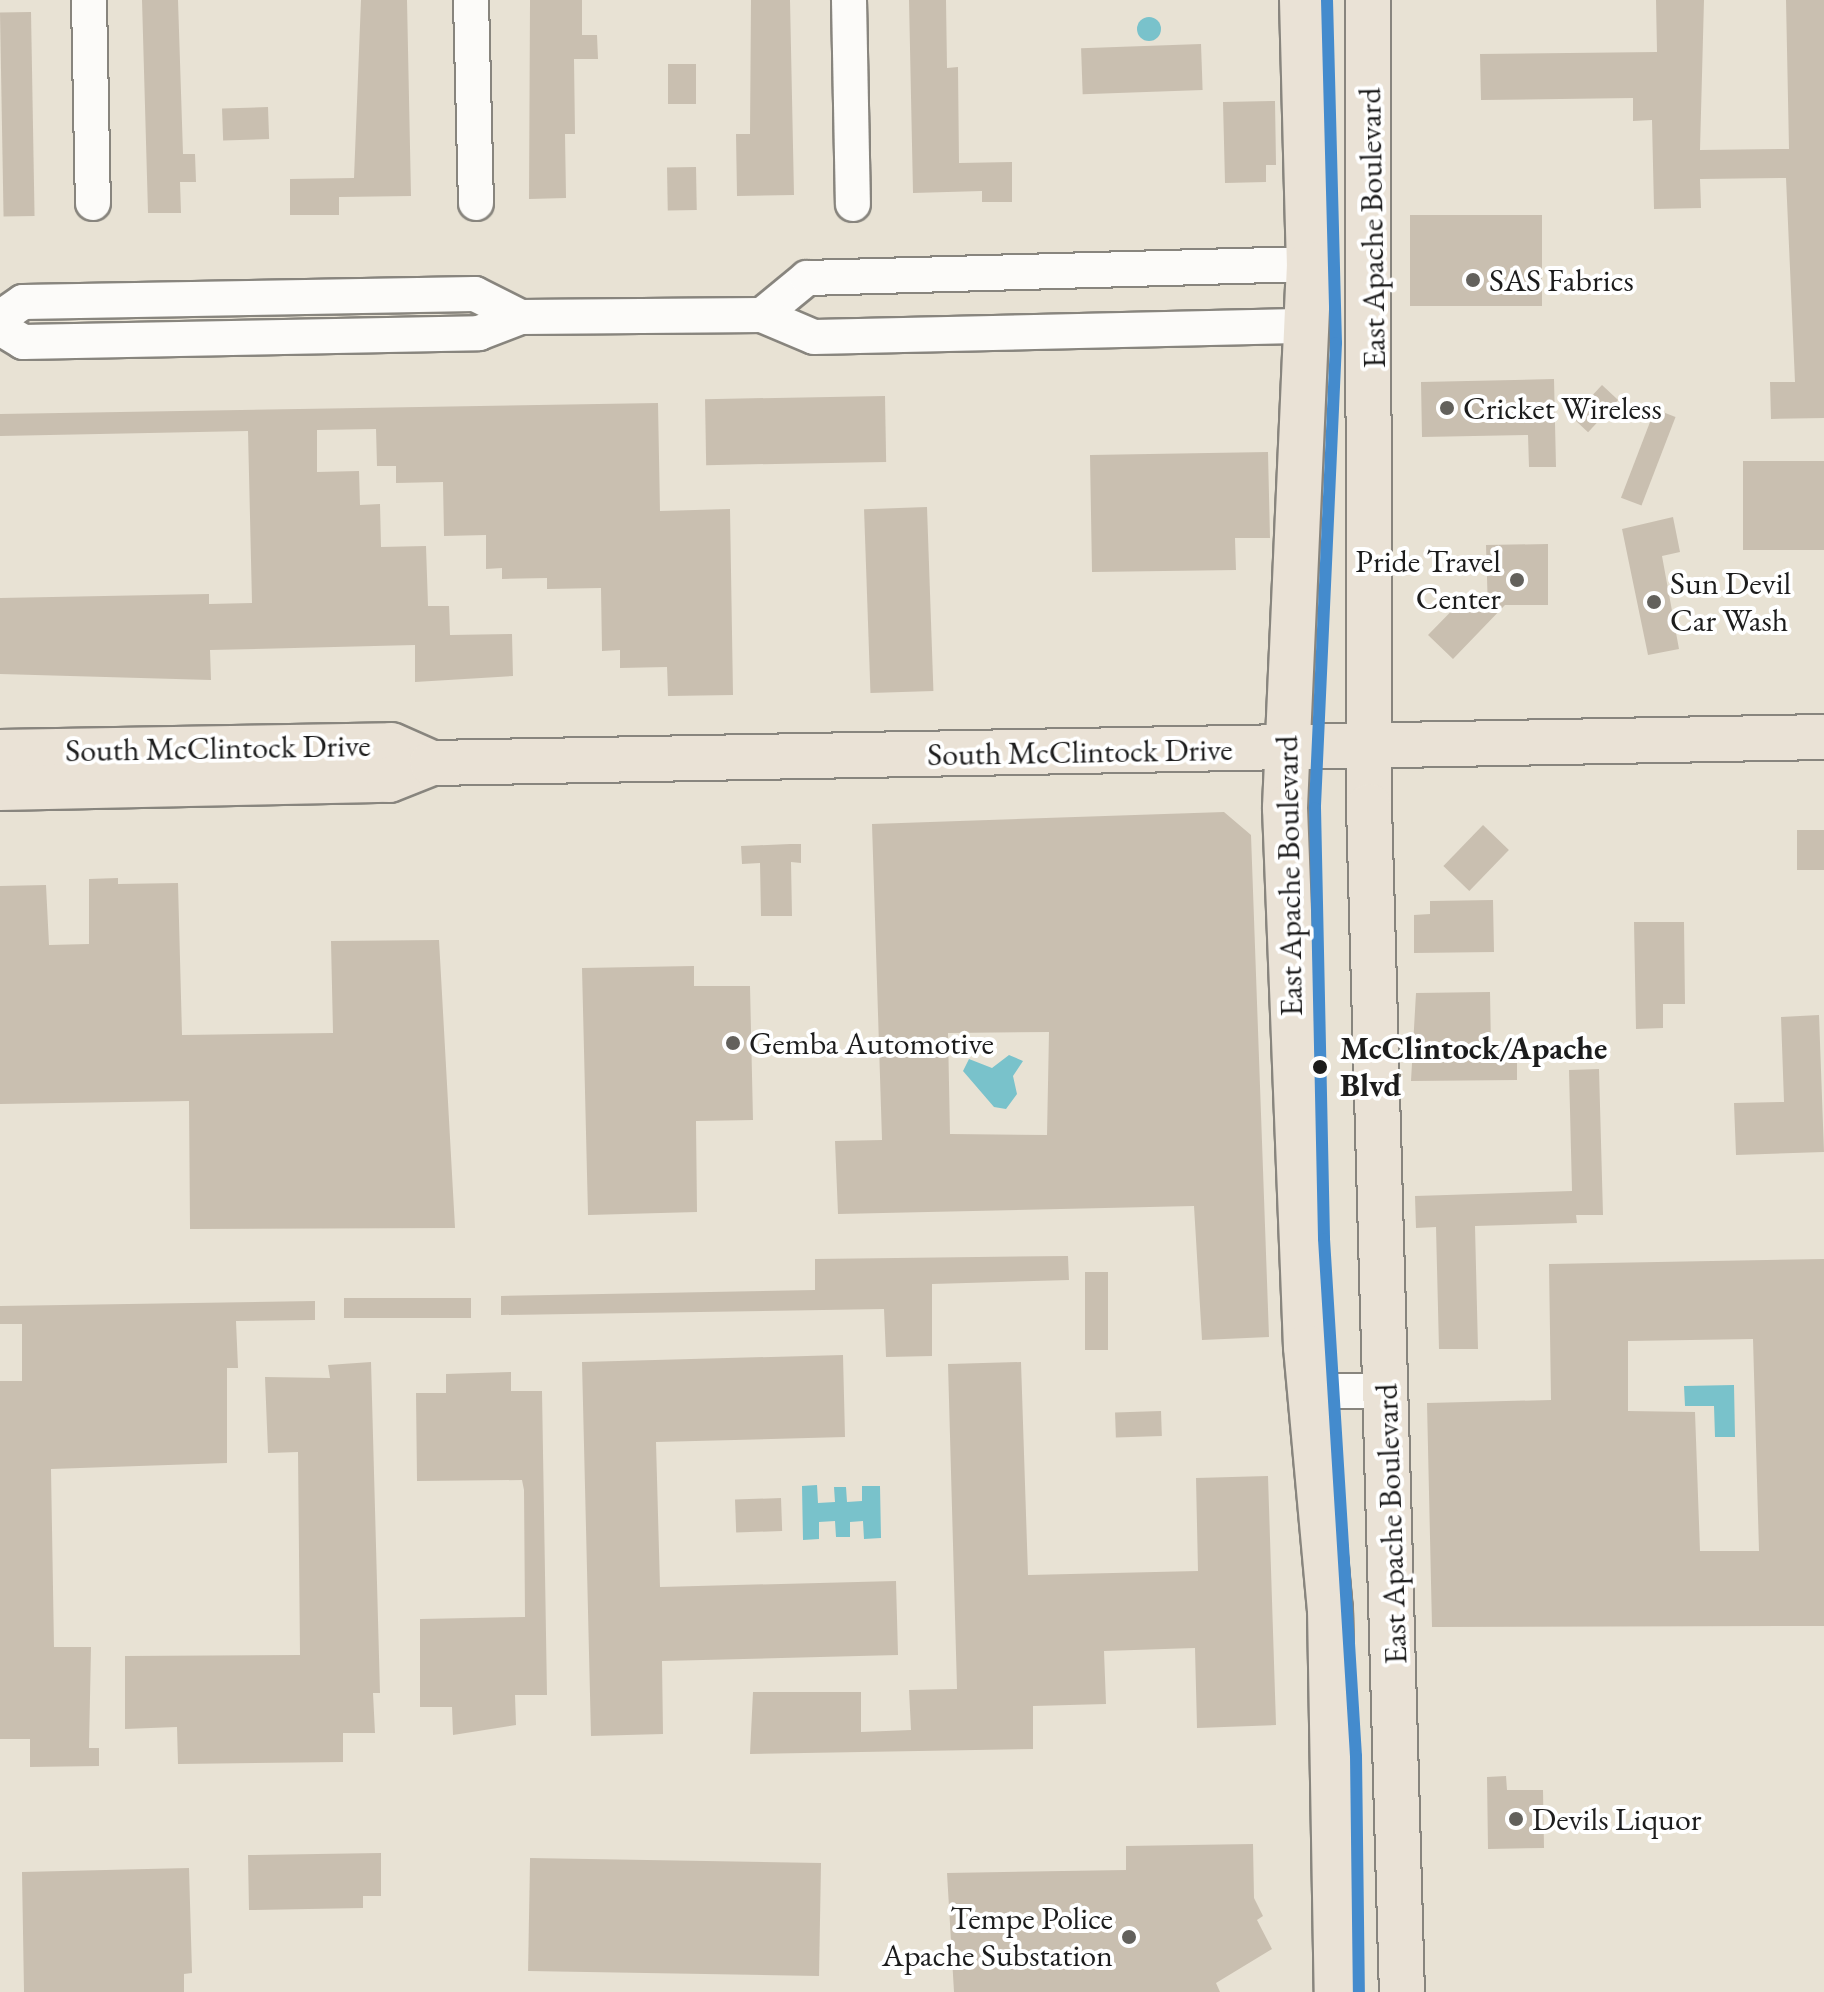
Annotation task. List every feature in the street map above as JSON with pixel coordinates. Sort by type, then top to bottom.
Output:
[{"type":"main road","name":"East Apache Boulevard","points":[[1302,0],[1308,326],[1285,747],[1299,1215],[1330,1609],[1337,1992]]},
{"type":"main road","name":"East Apache Boulevard","points":[[1368,0],[1374,305],[1369,746],[1402,1992]]},
{"type":"main road","name":"South McClintock Drive","points":[[0,788],[389,780],[432,763],[1824,737]]},
{"type":"main road","name":"South McClintock Drive","points":[[0,752],[391,745],[432,763]]},
{"type":"street","points":[[89,0],[93,203]]},
{"type":"street","points":[[471,0],[476,203]]},
{"type":"street","points":[[849,0],[853,204]]},
{"type":"street","points":[[762,315],[807,278],[1309,264]]},
{"type":"street","points":[[0,318],[23,302],[475,294],[521,317]]},
{"type":"street","points":[[0,328],[23,342],[479,333],[521,317],[762,315],[814,337],[1308,326]]},
{"type":"street","points":[[1312,1391],[1387,1391]]},
{"type":"water","points":[[1149,17],[1158,20],[1161,29],[1158,38],[1149,41],[1140,38],[1137,29],[1140,20]]},
{"type":"water","points":[[1009,1055],[1023,1061],[1013,1076],[1017,1094],[1006,1109],[994,1107],[963,1071],[969,1059],[992,1068]]},
{"type":"water","points":[[1734,1385],[1735,1437],[1715,1437],[1714,1406],[1685,1406],[1684,1386]]},
{"type":"water","points":[[817,1485],[818,1503],[835,1502],[834,1487],[846,1487],[847,1502],[862,1501],[862,1486],[880,1486],[881,1538],[864,1539],[863,1521],[850,1522],[850,1537],[836,1537],[835,1521],[819,1522],[819,1539],[803,1540],[802,1486]]},
{"type":"building","points":[[142,0],[178,0],[183,154],[195,154],[196,182],[180,182],[181,213],[148,213]]},
{"type":"building","points":[[361,0],[407,0],[411,196],[339,197],[339,215],[290,215],[290,179],[354,178]]},
{"type":"building","points":[[530,0],[582,0],[582,35],[597,35],[598,59],[574,59],[575,134],[565,134],[566,198],[529,199]]},
{"type":"building","points":[[751,0],[790,0],[794,195],[737,196],[736,134],[750,134]]},
{"type":"building","points":[[909,0],[946,0],[947,68],[958,67],[959,163],[1012,162],[1012,202],[982,202],[982,191],[913,193]]},
{"type":"building","points":[[1656,0],[1704,0],[1700,150],[1789,149],[1786,0],[1824,0],[1824,418],[1771,419],[1770,382],[1795,382],[1786,178],[1700,179],[1701,208],[1654,209],[1652,120],[1633,121],[1633,98],[1481,100],[1480,54],[1657,52]]},
{"type":"building","points":[[31,12],[35,216],[4,217],[0,13]]},
{"type":"building","points":[[1201,44],[1203,90],[1083,94],[1081,48]]},
{"type":"building","points":[[668,64],[696,64],[696,104],[668,104]]},
{"type":"building","points":[[1275,101],[1276,165],[1266,165],[1266,182],[1225,183],[1223,102]]},
{"type":"building","points":[[268,107],[269,139],[223,141],[222,109]]},
{"type":"building","points":[[696,167],[697,210],[668,210],[667,168]]},
{"type":"building","points":[[1410,215],[1542,215],[1542,306],[1410,306]]},
{"type":"building","points":[[1554,379],[1556,467],[1529,467],[1528,435],[1422,437],[1421,382]]},
{"type":"building","points":[[1602,385],[1618,400],[1588,432],[1572,417]]},
{"type":"building","points":[[885,396],[886,462],[706,465],[705,399]]},
{"type":"building","points":[[658,403],[660,511],[730,509],[733,695],[668,696],[667,667],[620,668],[620,650],[602,651],[601,588],[547,589],[547,578],[502,579],[502,568],[486,569],[486,535],[444,536],[443,482],[396,483],[396,466],[377,466],[376,429],[317,430],[317,472],[359,471],[360,505],[380,504],[381,547],[426,546],[428,606],[449,606],[450,635],[512,634],[513,676],[415,682],[415,645],[210,650],[211,680],[0,674],[0,598],[209,594],[209,604],[252,603],[248,431],[0,436],[0,414]]},
{"type":"building","points":[[1655,409],[1676,417],[1641,506],[1621,498]]},
{"type":"building","points":[[1268,452],[1270,538],[1235,538],[1236,570],[1092,572],[1090,455]]},
{"type":"building","points":[[1743,461],[1824,461],[1824,550],[1743,550]]},
{"type":"building","points":[[927,507],[933,691],[870,693],[864,509]]},
{"type":"building","name":"Sun Devil Car Wash","points":[[1673,517],[1680,552],[1662,556],[1679,649],[1648,655],[1622,529]]},
{"type":"building","name":"Pride Travel Center","points":[[1548,544],[1548,605],[1505,605],[1453,659],[1428,635],[1469,593],[1488,611],[1486,545]]},
{"type":"building","points":[[1224,812],[1251,835],[1269,1337],[1202,1340],[1194,1206],[838,1214],[835,1141],[882,1140],[872,824]],"holes":[[[1049,1032],[1047,1135],[950,1134],[948,1033]]]},
{"type":"building","points":[[1483,825],[1509,850],[1469,891],[1443,866]]},
{"type":"building","points":[[1797,830],[1824,830],[1824,870],[1797,870]]},
{"type":"building","points":[[801,844],[801,863],[791,862],[792,916],[761,916],[760,863],[742,864],[741,846]]},
{"type":"building","points":[[118,878],[118,884],[178,883],[182,1035],[333,1033],[331,941],[439,940],[455,1228],[190,1229],[189,1101],[0,1104],[0,886],[46,885],[49,945],[89,944],[89,879]]},
{"type":"building","points":[[1493,900],[1494,952],[1414,953],[1414,915],[1430,914],[1430,901]]},
{"type":"building","points":[[1634,922],[1684,922],[1685,1004],[1663,1004],[1663,1028],[1636,1029]]},
{"type":"building","points":[[694,966],[694,986],[750,986],[753,1120],[696,1121],[697,1212],[588,1215],[582,968]]},
{"type":"building","points":[[1490,992],[1491,1049],[1517,1049],[1517,1080],[1411,1081],[1416,993]]},
{"type":"building","points":[[1819,1015],[1824,1152],[1736,1155],[1734,1103],[1784,1102],[1781,1017]]},
{"type":"building","points":[[1599,1069],[1603,1215],[1576,1215],[1577,1223],[1475,1226],[1478,1349],[1439,1349],[1436,1227],[1416,1228],[1415,1196],[1572,1191],[1569,1070]]},
{"type":"building","points":[[1068,1256],[1069,1280],[932,1284],[932,1356],[886,1357],[884,1309],[501,1315],[501,1296],[815,1290],[815,1259]]},
{"type":"building","points":[[1824,1259],[1824,1626],[1432,1627],[1427,1403],[1551,1400],[1549,1264]],"holes":[[[1753,1339],[1759,1551],[1700,1551],[1695,1412],[1628,1411],[1628,1341]]]},
{"type":"building","points":[[1085,1272],[1108,1272],[1108,1350],[1085,1350]]},
{"type":"building","points":[[344,1298],[471,1298],[471,1318],[344,1318]]},
{"type":"building","points":[[315,1301],[315,1320],[236,1321],[238,1368],[227,1368],[227,1463],[51,1469],[54,1647],[91,1647],[89,1748],[99,1748],[99,1766],[30,1767],[30,1739],[0,1739],[0,1381],[22,1381],[22,1324],[0,1324],[0,1306]]},
{"type":"building","points":[[843,1355],[845,1437],[656,1442],[660,1587],[896,1581],[898,1655],[662,1661],[663,1734],[591,1736],[582,1362]]},
{"type":"building","points":[[371,1362],[380,1693],[373,1693],[375,1733],[343,1733],[343,1762],[178,1764],[177,1727],[125,1729],[125,1656],[300,1655],[298,1452],[268,1453],[265,1377],[330,1378],[328,1365]]},
{"type":"building","points":[[1021,1362],[1028,1575],[1198,1571],[1196,1478],[1268,1476],[1276,1725],[1197,1728],[1195,1648],[1104,1651],[1106,1704],[1033,1706],[1033,1749],[750,1754],[753,1692],[861,1692],[861,1732],[911,1730],[909,1690],[957,1689],[948,1364]]},
{"type":"building","points":[[511,1372],[511,1391],[542,1391],[547,1695],[515,1695],[516,1725],[453,1735],[452,1707],[420,1707],[420,1619],[525,1617],[524,1490],[522,1480],[417,1481],[416,1393],[446,1393],[446,1374]]},
{"type":"building","points":[[1161,1411],[1162,1436],[1116,1438],[1115,1413]]},
{"type":"building","points":[[781,1498],[782,1531],[736,1533],[735,1500]]},
{"type":"building","name":"Devils Liquor","points":[[1506,1776],[1507,1790],[1543,1790],[1544,1848],[1488,1849],[1487,1777]]},
{"type":"building","points":[[1253,1844],[1254,1898],[1263,1916],[1257,1920],[1272,1949],[1216,1983],[1220,1992],[954,1992],[947,1873],[1126,1870],[1126,1846]]},
{"type":"building","points":[[381,1853],[381,1896],[363,1896],[363,1908],[249,1910],[248,1855]]},
{"type":"building","points":[[530,1858],[821,1863],[819,1976],[528,1971]]},
{"type":"building","points":[[189,1868],[192,1973],[184,1974],[184,1992],[24,1992],[22,1872]]},
{"type":"transit line","points":[[1327,0],[1336,343],[1315,808],[1324,1239],[1356,1756],[1359,1992]]},
{"type":"place","name":"SAS Fabrics","points":[[1473,280]]},
{"type":"place","name":"Cricket Wireless","points":[[1447,408]]},
{"type":"place","name":"Pride Travel Center","points":[[1517,580]]},
{"type":"place","name":"Sun Devil Car Wash","points":[[1654,602]]},
{"type":"place","name":"Gemba Automotive","points":[[733,1043]]},
{"type":"place","name":"McClintock/Apache Blvd","points":[[1320,1067]]},
{"type":"place","name":"Devils Liquor","points":[[1516,1819]]},
{"type":"place","name":"Tempe Police Apache Substation","points":[[1129,1937]]}]
